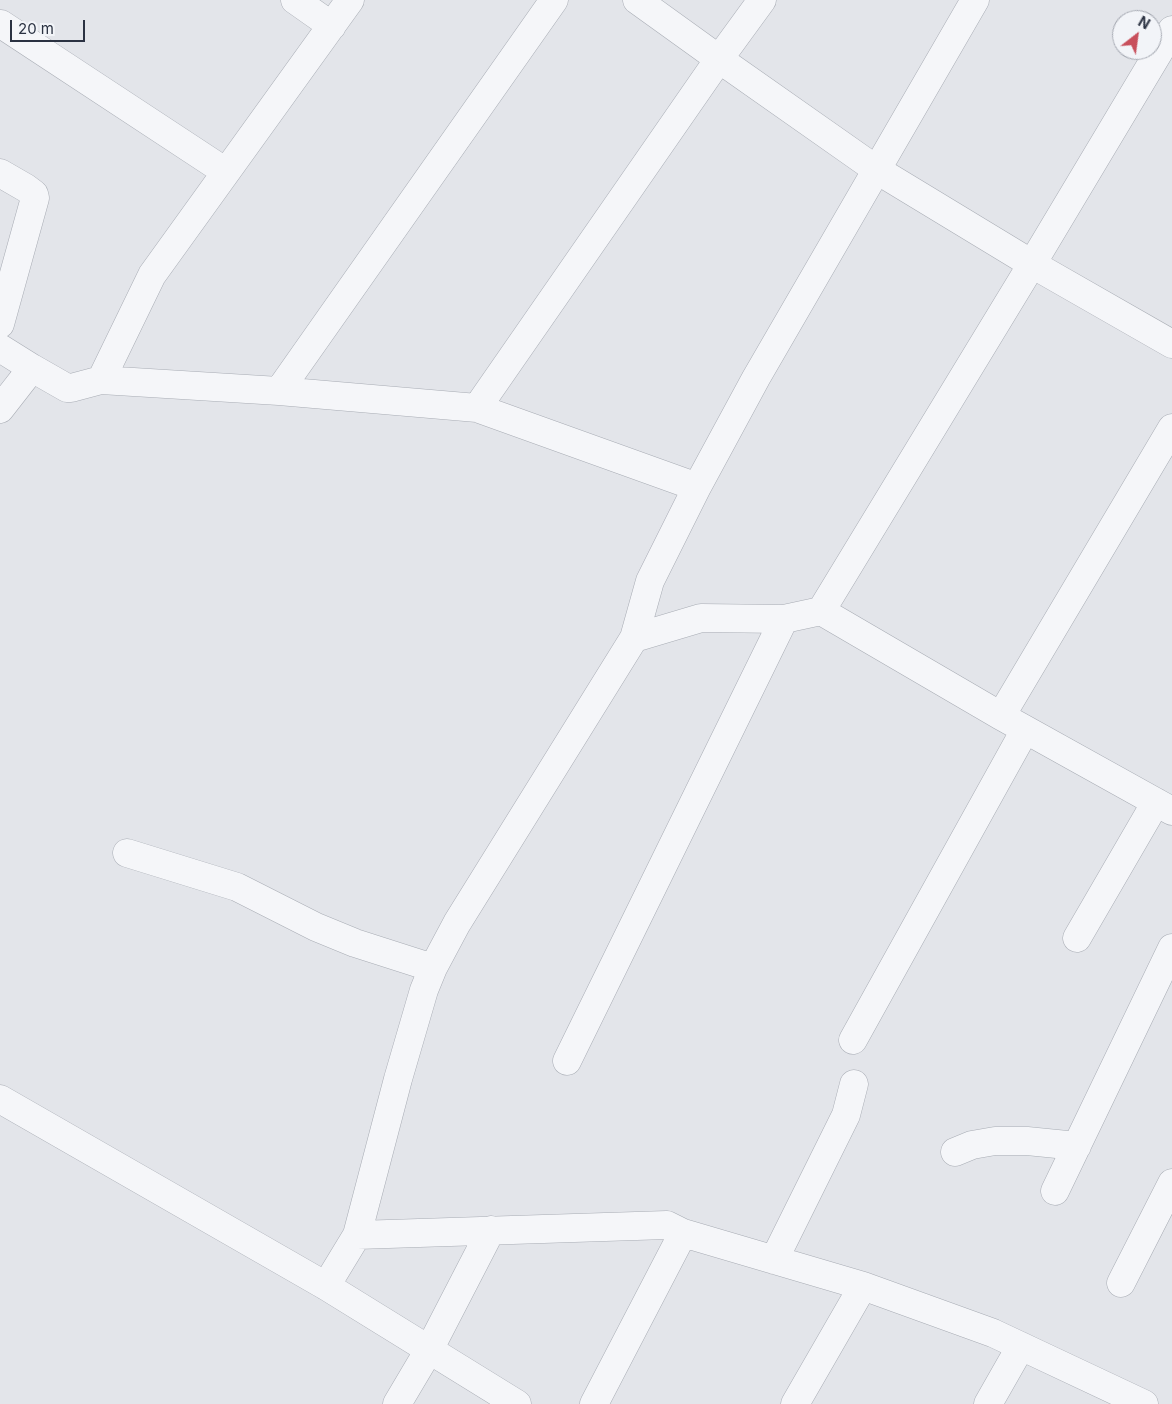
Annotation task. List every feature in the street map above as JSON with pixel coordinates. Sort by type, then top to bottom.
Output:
[{"type":"street","points":[[295,0],[332,26]]},
{"type":"street","points":[[101,380],[152,275],[350,0]]},
{"type":"street","points":[[279,390],[554,0]]},
{"type":"street","points":[[638,0],[718,59],[877,170],[1032,264],[1172,344]]},
{"type":"street","points":[[477,408],[718,59],[762,0]]},
{"type":"street","points":[[326,1286],[357,1235],[398,1078],[424,990],[433,968],[457,923],[634,638],[650,581],[697,486],[756,378],[975,0]]},
{"type":"street","points":[[1,24],[226,172]]},
{"type":"street","points":[[820,612],[1172,30]]},
{"type":"street","points":[[0,173],[26,188],[36,198],[0,324]]},
{"type":"street","points":[[0,348],[67,388],[75,388],[101,380],[279,390],[477,408],[697,486]]},
{"type":"street","points":[[0,409],[32,368]]},
{"type":"street","points":[[1001,716],[1172,428]]},
{"type":"street","points":[[634,638],[702,618],[784,619],[820,612],[1025,730],[1167,806],[1077,938]]},
{"type":"street","points":[[568,1061],[784,619]]},
{"type":"street","points":[[853,1040],[1025,730]]},
{"type":"street","points":[[127,853],[237,887],[316,927],[355,943],[433,968]]},
{"type":"street","points":[[1055,1191],[1172,948]]},
{"type":"street","points":[[774,1260],[846,1115],[854,1084]]},
{"type":"street","points":[[0,1100],[326,1286],[517,1404]]},
{"type":"street","points":[[955,1152],[972,1145],[995,1141],[1027,1141],[1077,1146]]},
{"type":"street","points":[[1121,1282],[1172,1183]]},
{"type":"street","points":[[357,1235],[666,1225],[683,1233],[863,1286],[993,1333],[1144,1404]]},
{"type":"street","points":[[397,1404],[429,1350],[491,1230]]},
{"type":"street","points":[[594,1404],[683,1233]]},
{"type":"street","points":[[795,1404],[863,1286]]},
{"type":"street","points":[[988,1404],[1021,1346]]}]
